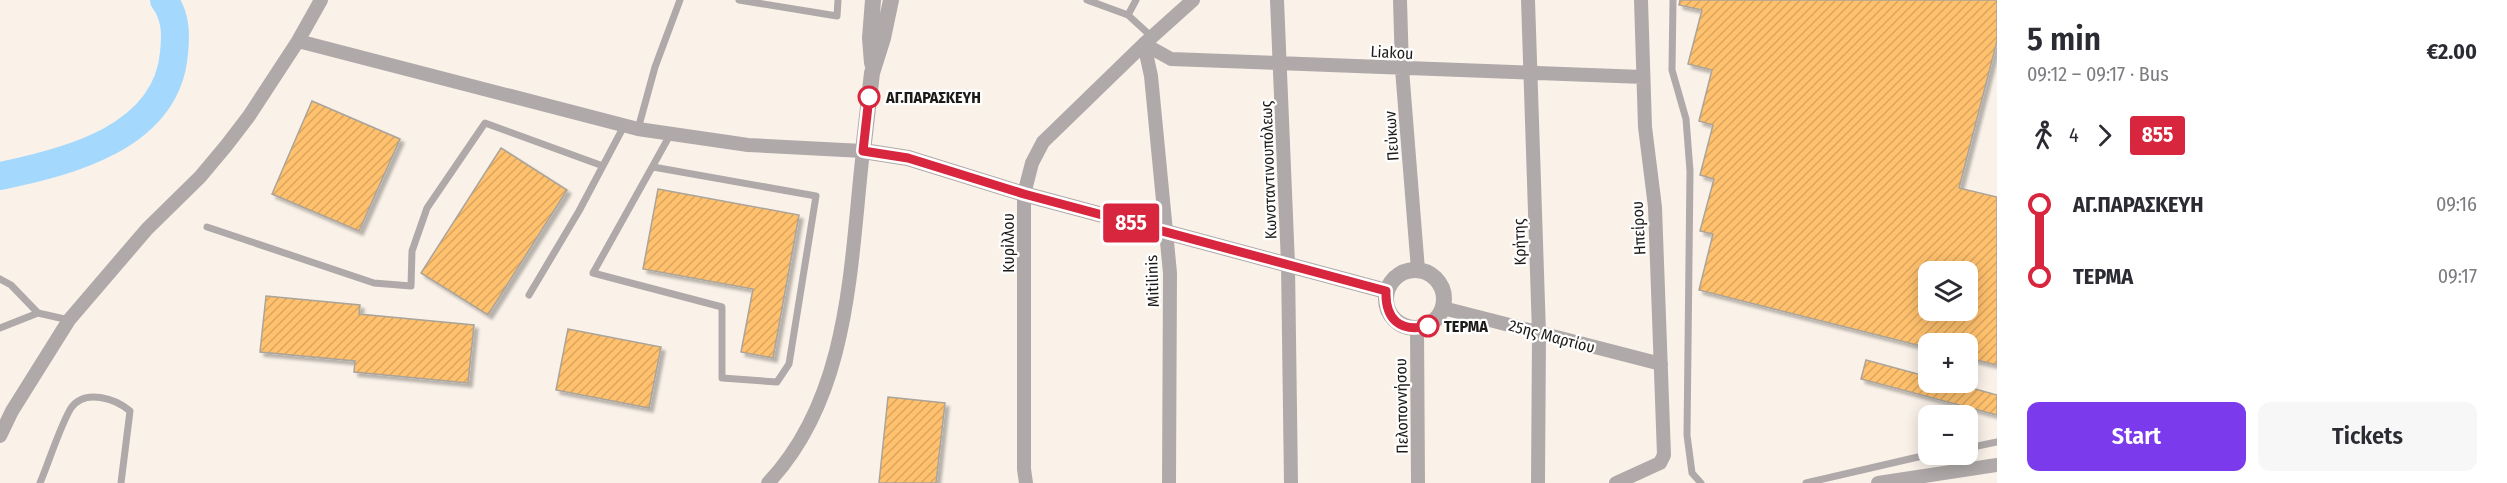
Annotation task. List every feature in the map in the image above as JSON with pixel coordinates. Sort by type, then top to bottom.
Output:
[{"type":"street","points":[[0,436],[12,411],[69,320],[147,229],[200,177],[226,146],[249,116],[298,41],[321,0]]},
{"type":"street","points":[[768,483],[784,465],[821,400],[839,348],[872,73],[870,38],[873,0]]},
{"type":"street","points":[[872,73],[883,38],[891,0]]},
{"type":"street","name":"Κυρίλλου","points":[[1026,483],[1024,469],[1024,194],[1032,163],[1043,142],[1148,40],[1193,0]]},
{"type":"street","name":"Κωνσταντινουπόλεως","points":[[1277,0],[1288,264],[1291,483]]},
{"type":"street","name":"Πεύκων","points":[[1400,0],[1402,69],[1418,270]]},
{"type":"street","name":"Κρήτης","points":[[1528,0],[1539,333],[1539,483]]},
{"type":"street","name":"Ηπείρου","points":[[1616,483],[1660,463],[1664,455],[1655,207],[1645,127],[1641,0]]},
{"type":"street","name":"Liakou","points":[[1148,40],[1170,59],[1643,77]]},
{"type":"street","name":"Mitilinis","points":[[1148,40],[1170,273],[1169,483]]},
{"type":"street","points":[[298,41],[638,129],[748,145],[863,151],[908,158],[1024,194],[1386,291]]},
{"type":"street","points":[[1418,270],[1430,274],[1439,283],[1444,295],[1443,308],[1437,318],[1428,326],[1417,328],[1403,326],[1391,318],[1385,305],[1386,291],[1393,279],[1404,272],[1418,270]]},
{"type":"street","name":"25ης Μαρτίου","points":[[1443,308],[1661,364]]},
{"type":"street","name":"Πελοποννήσου","points":[[1417,328],[1418,483]]},
{"type":"street","points":[[1878,483],[1997,465]]},
{"type":"lane","points":[[638,129],[656,67],[680,0]]},
{"type":"lane","points":[[739,0],[837,16],[838,0]]},
{"type":"lane","points":[[1087,0],[1128,15],[1148,40]]},
{"type":"lane","points":[[1128,15],[1136,0]]},
{"type":"lane","points":[[1673,0],[1672,70],[1686,119],[1690,171],[1687,435],[1692,473],[1701,483]]},
{"type":"lane","points":[[207,227],[374,283],[411,286],[412,251],[427,208],[485,123],[603,166]]},
{"type":"lane","points":[[529,295],[624,126]]},
{"type":"lane","points":[[652,167],[816,196],[789,364],[777,382],[722,378],[722,307],[593,273],[652,167],[670,135]]},
{"type":"lane","points":[[0,279],[11,285],[38,313],[69,320]]},
{"type":"lane","points":[[0,328],[38,313]]},
{"type":"lane","points":[[40,483],[72,407],[96,397],[114,400],[130,411],[121,483]]},
{"type":"lane","points":[[1978,446],[1997,442]]},
{"type":"lane","points":[[1806,483],[1918,457]]},
{"type":"building","points":[[1680,0],[1997,0],[1997,41],[1959,188],[1997,197],[1997,365],[1978,360],[1978,333],[1918,333],[1918,345],[1699,290],[1713,234],[1700,231],[1714,179],[1700,175],[1713,125],[1699,121],[1712,70],[1688,64],[1702,10],[1679,5]]},
{"type":"building","points":[[312,101],[400,139],[359,231],[272,194]]},
{"type":"building","points":[[501,148],[567,190],[488,315],[421,273]]},
{"type":"building","points":[[658,189],[799,215],[773,358],[741,352],[753,289],[643,269]]},
{"type":"building","points":[[266,296],[360,305],[359,314],[474,325],[468,383],[354,372],[355,361],[260,352]]},
{"type":"building","points":[[568,329],[661,347],[649,408],[556,390]]},
{"type":"building","points":[[1866,360],[1918,374],[1918,393],[1978,393],[1978,390],[1997,395],[1997,415],[1978,410],[1978,405],[1959,405],[1861,379]]},
{"type":"building","points":[[888,397],[945,403],[936,483],[879,483]]},
{"type":"waterway","points":[[0,176],[55,163],[84,153],[110,141],[134,125],[154,106],[167,82],[174,53],[174,25],[171,12],[164,0]]},
{"type":"bus line","name":"855","points":[[869,97],[863,151],[908,158],[1024,194],[1386,291],[1385,305],[1391,318],[1403,326],[1417,328],[1428,326]]},
{"type":"place","name":"ΑΓ.ΠΑΡΑΣΚΕΥΗ","points":[[869,97]]},
{"type":"place","name":"ΤΕΡΜΑ","points":[[1428,326]]}]
